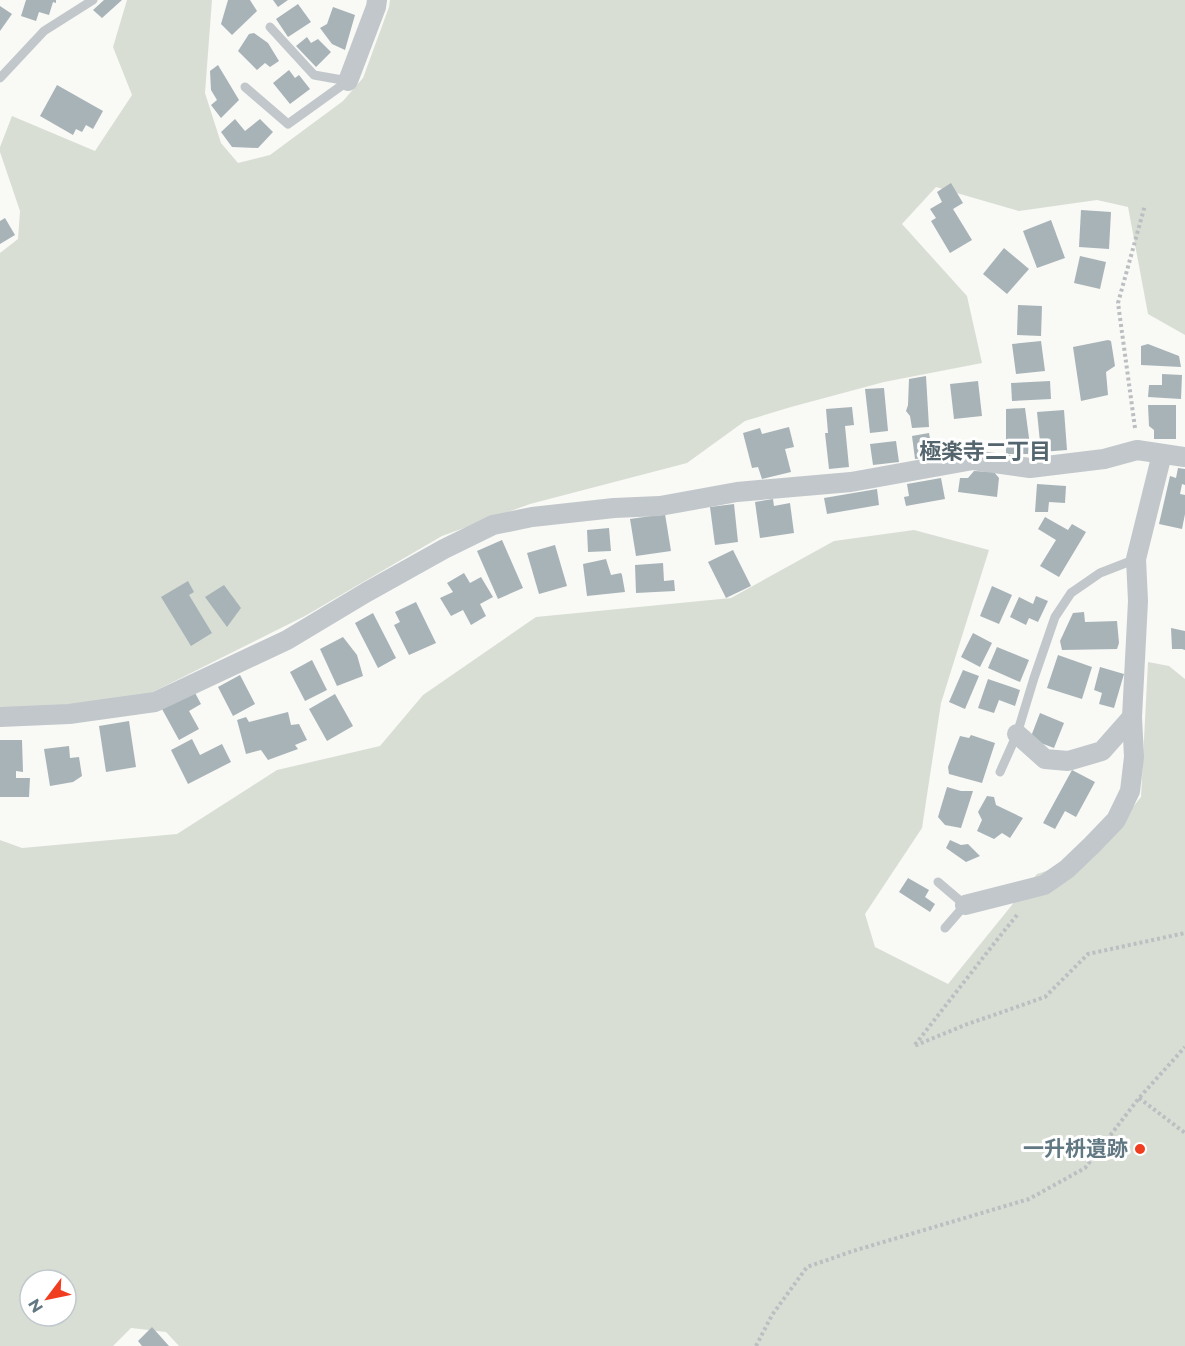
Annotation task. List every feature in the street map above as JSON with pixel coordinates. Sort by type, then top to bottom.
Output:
[{"type":"street","points":[[348,81],[377,0]]},
{"type":"street","points":[[0,717],[69,714],[155,702],[286,640],[425,560],[493,525],[532,517],[614,508],[660,506],[737,492],[850,482],[973,460],[1030,468],[1104,459],[1137,450],[1185,457]]},
{"type":"street","points":[[965,905],[1044,885],[1067,869],[1116,820],[1130,791],[1134,757],[1132,717],[1138,601],[1136,559],[1162,454]]},
{"type":"street","points":[[1017,734],[1045,759],[1068,761],[1102,752],[1132,717]]},
{"type":"lane","points":[[0,78],[44,31],[93,0]]},
{"type":"lane","points":[[270,27],[314,75],[348,81]]},
{"type":"lane","points":[[245,87],[288,124],[348,81]]},
{"type":"lane","points":[[1000,772],[1017,734],[1055,617],[1071,593],[1100,573],[1136,559]]},
{"type":"lane","points":[[938,882],[965,905],[945,927]]},
{"type":"path","points":[[1137,450],[1118,303],[1145,205]]},
{"type":"path","points":[[1044,885],[1000,936],[914,1046],[965,1025],[1045,997],[1088,954],[1185,933]]},
{"type":"path","points":[[756,1346],[772,1315],[807,1267],[853,1251],[1029,1199],[1085,1168],[1139,1098],[1185,1047]]},
{"type":"path","points":[[1139,1098],[1185,1134]]},
{"type":"shaded area","points":[[127,0],[212,0],[205,93],[221,143],[238,163],[270,155],[343,101],[363,78],[390,0],[1185,0],[1185,335],[1148,314],[1128,207],[1097,200],[1019,211],[936,187],[902,224],[967,296],[982,363],[884,382],[745,421],[687,463],[530,504],[442,536],[305,616],[147,695],[0,727],[0,253],[18,239],[20,211],[0,147],[12,116],[95,151],[132,95],[113,47]]},
{"type":"shaded area","points":[[914,530],[989,550],[941,703],[922,828],[865,914],[875,947],[948,984],[1037,874],[1093,856],[1141,797],[1148,662],[1169,666],[1185,679],[1185,1346],[179,1346],[166,1332],[131,1328],[113,1346],[0,1346],[0,840],[22,848],[177,834],[277,770],[380,746],[423,695],[536,617],[731,598],[834,541]]},
{"type":"building","points":[[26,0],[56,0],[56,3],[53,2],[49,15],[39,12],[36,21],[21,16]]},
{"type":"building","points":[[104,0],[122,0],[102,18],[93,10]]},
{"type":"building","points":[[228,0],[250,0],[257,11],[232,35],[221,24]]},
{"type":"building","points":[[273,0],[288,0],[278,7]]},
{"type":"building","points":[[298,4],[311,22],[288,37],[276,19]]},
{"type":"building","points":[[0,6],[12,14],[0,31]]},
{"type":"building","points":[[333,7],[355,15],[345,50],[332,44],[320,28],[327,24]]},
{"type":"building","points":[[254,33],[268,43],[279,61],[270,67],[265,63],[257,70],[238,51],[249,34]]},
{"type":"building","points":[[307,37],[311,43],[318,39],[331,52],[316,67],[296,46]]},
{"type":"building","points":[[218,65],[239,100],[221,118],[211,105],[217,100],[211,90],[210,71]]},
{"type":"building","points":[[289,70],[295,78],[299,75],[310,89],[290,104],[273,83]]},
{"type":"building","points":[[57,85],[103,111],[93,129],[86,125],[82,132],[76,129],[73,135],[40,116]]},
{"type":"building","points":[[235,119],[245,131],[260,119],[273,132],[258,148],[232,147],[221,132]]},
{"type":"building","points":[[951,183],[963,203],[953,209],[972,240],[950,253],[931,221],[936,218],[930,209],[942,202],[937,192]]},
{"type":"building","points":[[1081,210],[1111,212],[1109,249],[1079,247]]},
{"type":"building","points":[[5,218],[15,235],[0,244],[0,221]]},
{"type":"building","points":[[1051,220],[1065,258],[1037,268],[1023,231]]},
{"type":"building","points":[[1004,248],[1029,269],[1007,294],[983,274]]},
{"type":"building","points":[[1080,256],[1106,262],[1100,289],[1074,283]]},
{"type":"building","points":[[1018,305],[1042,306],[1041,336],[1017,335]]},
{"type":"building","points":[[1041,341],[1045,371],[1016,374],[1012,344]]},
{"type":"building","points":[[1111,341],[1115,366],[1106,372],[1108,395],[1081,401],[1073,347]]},
{"type":"building","points":[[1148,344],[1179,356],[1181,367],[1141,365],[1141,346]]},
{"type":"building","points":[[1162,374],[1182,375],[1181,399],[1148,397],[1149,385],[1162,385]]},
{"type":"building","points":[[926,376],[929,427],[912,428],[910,416],[906,411],[909,379]]},
{"type":"building","points":[[978,381],[982,416],[954,419],[950,384]]},
{"type":"building","points":[[1050,381],[1051,399],[1012,401],[1011,383]]},
{"type":"building","points":[[884,388],[888,431],[870,433],[865,389]]},
{"type":"building","points":[[1148,405],[1176,405],[1176,439],[1154,439],[1154,430],[1149,426]]},
{"type":"building","points":[[852,407],[854,425],[845,426],[849,467],[829,469],[825,433],[828,433],[826,409]]},
{"type":"building","points":[[1025,408],[1029,438],[1028,454],[1006,454],[1006,409]]},
{"type":"building","points":[[1064,410],[1067,450],[1041,452],[1037,412]]},
{"type":"building","points":[[789,427],[794,447],[785,449],[791,472],[762,479],[758,467],[752,468],[743,433],[760,428],[762,434]]},
{"type":"building","points":[[929,433],[933,457],[915,459],[912,436]]},
{"type":"building","points":[[896,441],[899,462],[873,465],[870,444]]},
{"type":"building","points":[[1178,468],[1185,469],[1185,485],[1182,484],[1180,494],[1185,495],[1182,529],[1159,524],[1170,476],[1176,478]]},
{"type":"building","points":[[974,471],[994,472],[999,478],[997,497],[958,492],[960,478],[968,478]]},
{"type":"building","points":[[941,478],[945,499],[906,506],[904,497],[909,496],[907,484]]},
{"type":"building","points":[[1037,484],[1066,486],[1065,503],[1049,502],[1048,512],[1035,512]]},
{"type":"building","points":[[877,489],[879,505],[827,514],[824,498]]},
{"type":"building","points":[[773,499],[774,506],[790,503],[794,533],[760,538],[755,502]]},
{"type":"building","points":[[734,504],[738,542],[715,545],[710,507]]},
{"type":"building","points":[[665,514],[671,551],[636,556],[630,519]]},
{"type":"building","points":[[1045,517],[1068,530],[1072,524],[1086,532],[1059,577],[1040,566],[1056,540],[1038,529]]},
{"type":"building","points":[[609,528],[611,551],[588,552],[587,530]]},
{"type":"building","points":[[502,540],[523,588],[498,599],[477,551]]},
{"type":"building","points":[[555,545],[567,586],[539,594],[527,553]]},
{"type":"building","points":[[733,550],[751,586],[726,598],[708,562]]},
{"type":"building","points":[[606,559],[611,575],[621,573],[625,592],[587,596],[583,564]]},
{"type":"building","points":[[663,563],[664,581],[674,580],[675,591],[636,593],[635,565]]},
{"type":"building","points":[[464,573],[470,583],[481,577],[493,597],[480,604],[486,616],[471,625],[463,610],[451,616],[440,598],[453,592],[447,583]]},
{"type":"building","points":[[188,581],[194,592],[189,595],[212,633],[191,646],[161,597]]},
{"type":"building","points":[[224,585],[241,608],[227,627],[205,597]]},
{"type":"building","points":[[992,586],[1012,595],[999,624],[980,616]]},
{"type":"building","points":[[1036,596],[1048,601],[1038,622],[1029,618],[1026,625],[1010,617],[1019,597],[1033,604]]},
{"type":"building","points":[[416,602],[436,643],[409,655],[394,625],[400,622],[395,612]]},
{"type":"building","points":[[1084,612],[1085,622],[1117,621],[1119,643],[1117,649],[1062,650],[1060,641],[1073,613]]},
{"type":"building","points":[[373,613],[396,658],[378,668],[355,623]]},
{"type":"building","points":[[1171,628],[1185,631],[1185,650],[1172,649]]},
{"type":"building","points":[[973,633],[992,643],[980,667],[961,657]]},
{"type":"building","points":[[343,637],[357,655],[363,676],[337,686],[320,649]]},
{"type":"building","points":[[997,647],[1029,660],[1020,682],[988,668]]},
{"type":"building","points":[[1058,655],[1092,667],[1082,699],[1047,688]]},
{"type":"building","points":[[312,660],[327,690],[305,701],[290,672]]},
{"type":"building","points":[[1100,667],[1124,674],[1114,708],[1099,704],[1102,693],[1094,690]]},
{"type":"building","points":[[963,670],[979,676],[965,709],[949,702]]},
{"type":"building","points":[[240,675],[255,704],[233,716],[218,687]]},
{"type":"building","points":[[988,679],[1020,690],[1015,706],[999,700],[994,713],[978,708]]},
{"type":"building","points":[[194,691],[201,704],[189,711],[199,729],[179,740],[162,709]]},
{"type":"building","points":[[335,694],[353,726],[327,741],[309,709]]},
{"type":"building","points":[[288,712],[291,725],[299,724],[307,740],[295,745],[298,749],[268,760],[261,750],[246,754],[237,720],[246,717],[249,722]]},
{"type":"building","points":[[1040,713],[1064,723],[1054,748],[1030,739]]},
{"type":"building","points":[[129,721],[136,767],[106,772],[99,726]]},
{"type":"building","points":[[971,735],[995,743],[982,783],[949,774],[948,767],[960,736],[969,738]]},
{"type":"building","points":[[192,739],[200,755],[222,744],[231,762],[188,784],[171,750]]},
{"type":"building","points":[[0,740],[22,740],[23,772],[16,771],[16,778],[30,778],[29,797],[0,797]]},
{"type":"building","points":[[69,746],[70,758],[79,757],[82,776],[73,782],[50,786],[44,749]]},
{"type":"building","points":[[1072,770],[1095,782],[1076,817],[1065,811],[1055,829],[1043,823]]},
{"type":"building","points":[[947,787],[961,791],[973,791],[961,828],[945,825],[938,817]]},
{"type":"building","points":[[987,796],[994,797],[996,805],[1023,818],[1010,838],[1002,833],[994,839],[977,831],[982,820],[978,812]]},
{"type":"building","points":[[950,840],[961,845],[968,844],[980,856],[966,862],[946,848]]},
{"type":"building","points":[[908,878],[929,890],[925,897],[935,904],[930,912],[899,892]]},
{"type":"building","points":[[152,1327],[169,1346],[142,1346],[138,1341]]},
{"type":"place","name":"一升枡遺跡","points":[[1140,1149]]},
{"type":"district","name":"極楽寺二丁目","points":[[985,451]]}]
